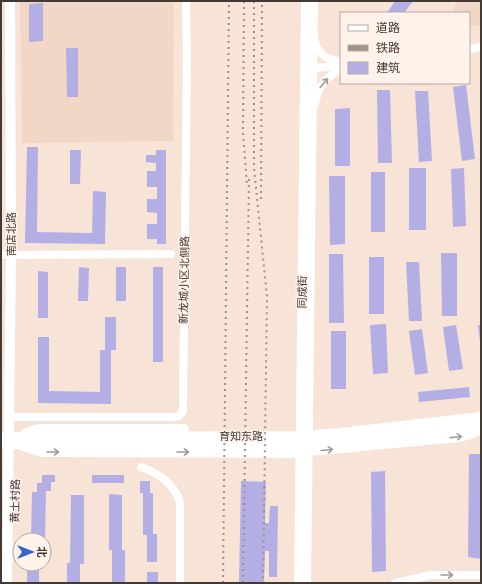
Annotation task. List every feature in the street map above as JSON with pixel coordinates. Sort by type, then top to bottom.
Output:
[{"type":"main road","name":"南店北路","points":[[8,440],[10,1]]},
{"type":"main road","name":"南店北路","points":[[8,440],[16,417],[10,255],[16,1]]},
{"type":"main road","name":"同成街","points":[[304,417],[311,161],[306,1]]},
{"type":"main road","name":"同成街","points":[[306,583],[304,417],[309,69],[313,23],[313,1]]},
{"type":"main road","name":"育知东路","points":[[8,440],[306,436],[481,416]]},
{"type":"main road","name":"育知东路","points":[[8,440],[300,443],[481,426]]},
{"type":"main road","points":[[8,440],[42,452],[288,452],[459,437],[471,434],[481,429]]},
{"type":"main road","name":"黄土村路","points":[[7,583],[8,440]]},
{"type":"main road","name":"黄土村路","points":[[8,440],[14,583]]},
{"type":"main road","name":"同成街","points":[[299,583],[304,466]]},
{"type":"street","name":"新龙城小区北侧路","points":[[16,417],[174,417],[180,415],[183,411],[187,65],[186,1]]},
{"type":"street","points":[[313,23],[314,38],[318,50],[329,59],[340,62]]},
{"type":"street","points":[[470,49],[481,47]]},
{"type":"street","points":[[309,69],[340,65]]},
{"type":"street","points":[[311,161],[315,135],[315,101],[318,92],[326,79],[340,70]]},
{"type":"street","points":[[10,255],[171,254]]},
{"type":"street","points":[[141,467],[152,471],[164,479],[177,494],[180,502],[180,583]]},
{"type":"street","points":[[395,583],[431,575],[481,575]]},
{"type":"shaded area","points":[[20,1],[174,1],[173,141],[22,143]]},
{"type":"shaded area","points":[[458,1],[481,1],[481,25],[470,27],[470,12],[452,12]]},
{"type":"building","points":[[395,1],[413,1],[405,12],[388,12]]},
{"type":"building","points":[[43,3],[43,41],[29,42],[29,4]]},
{"type":"building","points":[[66,48],[78,48],[78,97],[67,97]]},
{"type":"building","points":[[466,85],[475,159],[462,161],[453,87]]},
{"type":"building","points":[[377,90],[390,90],[392,163],[378,163]]},
{"type":"building","points":[[415,91],[428,91],[432,161],[419,162]]},
{"type":"building","points":[[350,108],[350,166],[335,166],[335,109]]},
{"type":"building","points":[[27,147],[38,147],[37,232],[92,233],[93,191],[106,192],[105,244],[25,243]]},
{"type":"building","points":[[70,150],[81,150],[80,184],[70,184]]},
{"type":"building","points":[[156,150],[166,150],[166,244],[157,244],[157,239],[147,239],[147,224],[157,224],[157,213],[147,212],[147,199],[157,199],[157,187],[147,187],[147,171],[156,171],[156,163],[146,162],[146,155],[156,155]]},
{"type":"building","points":[[409,168],[426,168],[426,230],[409,230]]},
{"type":"building","points":[[464,168],[466,226],[453,227],[451,169]]},
{"type":"building","points":[[371,172],[385,172],[385,232],[371,232]]},
{"type":"building","points":[[329,176],[345,176],[345,244],[330,245]]},
{"type":"building","points":[[441,253],[457,253],[457,316],[442,316]]},
{"type":"building","points":[[329,254],[343,254],[344,323],[329,323]]},
{"type":"building","points":[[369,257],[384,257],[384,314],[369,314]]},
{"type":"building","points":[[406,262],[419,262],[422,321],[409,321]]},
{"type":"building","points":[[79,267],[89,268],[88,301],[78,301]]},
{"type":"building","points":[[116,267],[126,267],[126,301],[116,301]]},
{"type":"building","points":[[153,267],[163,267],[163,362],[153,362]]},
{"type":"building","points":[[38,271],[48,272],[48,318],[38,318]]},
{"type":"building","points":[[105,317],[116,317],[116,350],[111,350],[111,404],[38,403],[38,337],[49,337],[49,391],[100,392],[100,350],[105,350]]},
{"type":"building","points":[[386,324],[388,373],[373,374],[370,325]]},
{"type":"building","points":[[456,325],[463,369],[449,371],[443,327]]},
{"type":"building","points":[[478,325],[481,325],[481,342],[480,342]]},
{"type":"building","points":[[422,329],[428,373],[415,375],[409,331]]},
{"type":"building","points":[[331,331],[346,331],[346,389],[331,389]]},
{"type":"building","points":[[469,387],[470,397],[419,402],[418,392]]},
{"type":"building","points":[[469,454],[481,454],[481,559],[468,557]]},
{"type":"building","points":[[385,471],[386,571],[372,572],[371,472]]},
{"type":"building","points":[[42,475],[55,475],[55,482],[51,482],[51,491],[46,491],[45,532],[31,532],[32,492],[37,492],[37,483],[42,483]]},
{"type":"building","points":[[92,475],[124,475],[124,483],[92,483]]},
{"type":"building","points":[[140,481],[150,481],[150,493],[153,493],[153,534],[157,534],[157,562],[147,562],[147,535],[143,535],[143,493],[140,493]]},
{"type":"building","points":[[241,481],[266,482],[265,523],[269,523],[270,506],[278,506],[277,577],[269,577],[269,551],[265,551],[264,583],[239,583]]},
{"type":"building","points":[[109,494],[122,495],[122,550],[125,550],[125,583],[112,583],[112,550],[109,550]]},
{"type":"building","points":[[71,495],[84,495],[84,564],[80,564],[80,583],[67,583],[67,563],[70,563]]},
{"type":"building","points":[[27,572],[39,572],[39,583],[27,583]]},
{"type":"building","points":[[147,572],[158,572],[158,583],[147,583]]},
{"type":"railway","points":[[223,583],[229,1]]},
{"type":"railway","points":[[244,1],[243,133],[247,185]]},
{"type":"railway","points":[[254,1],[254,168],[267,297],[263,583]]},
{"type":"railway","points":[[261,199],[262,1]]},
{"type":"railway","points":[[243,583],[249,179]]}]
